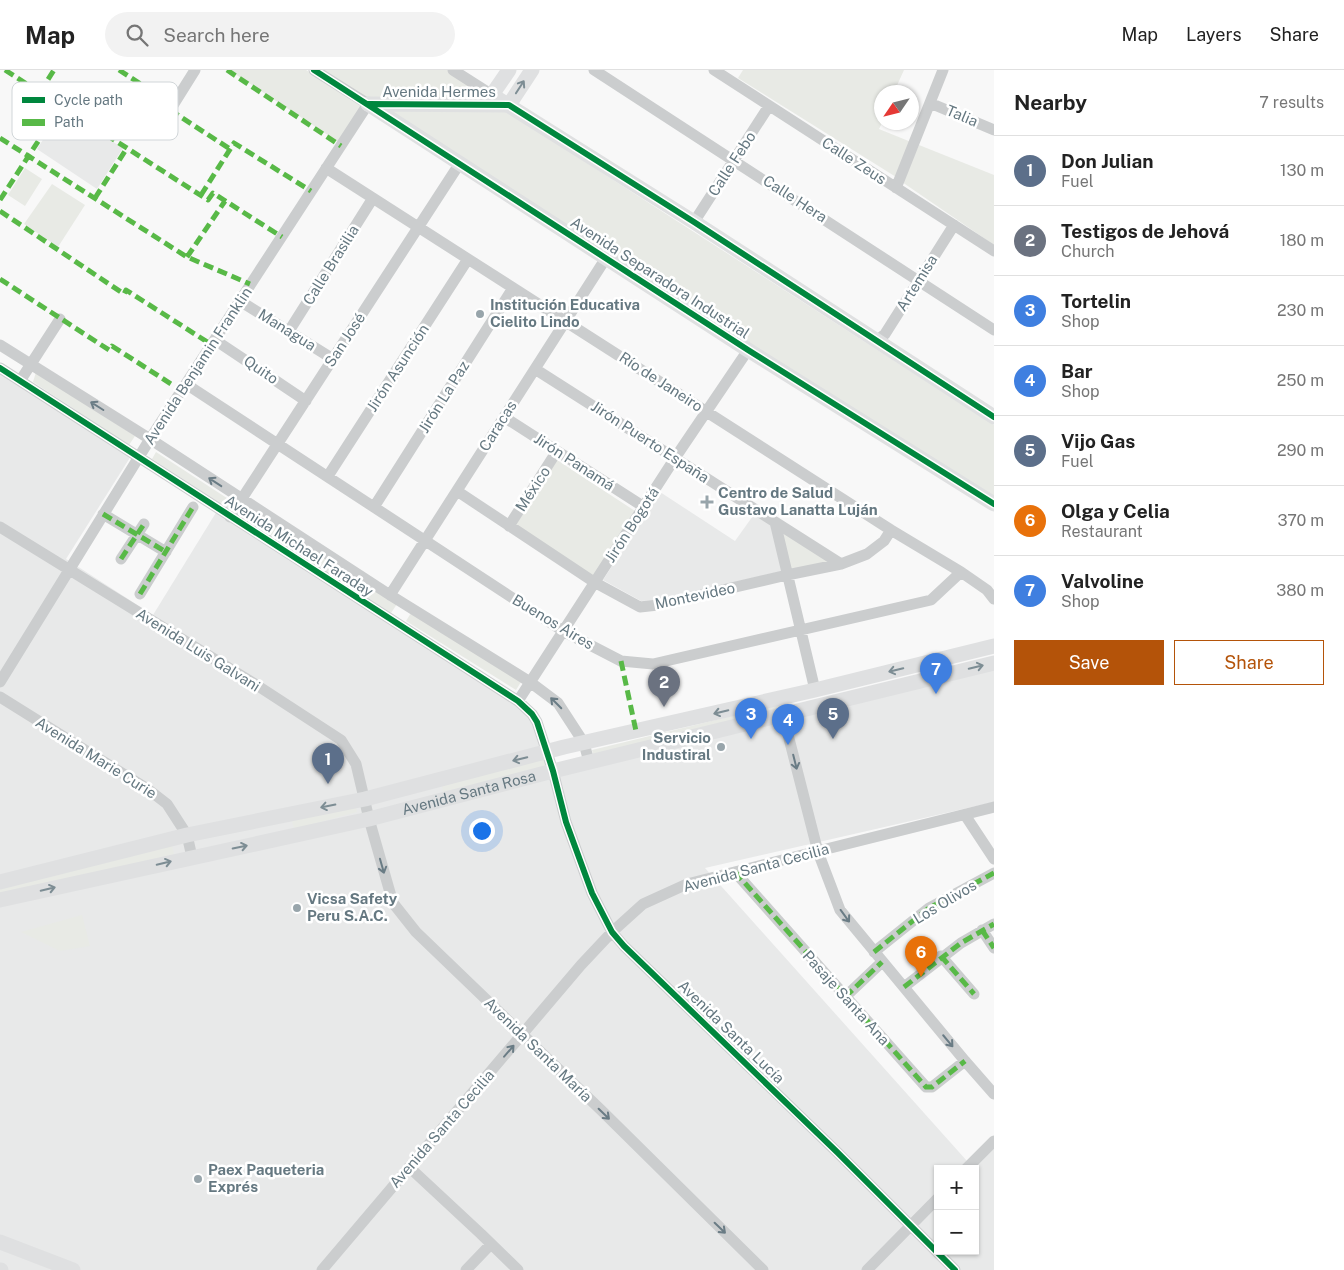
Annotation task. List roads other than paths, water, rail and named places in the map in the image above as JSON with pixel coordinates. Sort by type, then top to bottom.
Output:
[{"type":"main road","name":"Avenida Hermes","points":[[488,100],[509,70]]},
{"type":"main road","name":"Avenida Hermes","points":[[368,104],[488,100],[509,105],[532,70]]},
{"type":"main road","name":"Avenida Separadora Industrial","points":[[368,104],[748,350],[994,504]]},
{"type":"main road","points":[[509,105],[878,340],[994,417]]},
{"type":"main road","name":"Avenida Santa Rosa","points":[[0,882],[186,835],[365,799],[584,743],[815,690],[994,646]]},
{"type":"main road","name":"Avenida Santa Rosa","points":[[0,900],[369,819],[589,762],[994,663]]},
{"type":"main road","points":[[0,1242],[73,1270]]},
{"type":"street","points":[[178,97],[195,70]]},
{"type":"street","name":"Avenida Separadora Industrial","points":[[314,70],[368,104]]},
{"type":"street","points":[[453,70],[488,100]]},
{"type":"street","name":"Calle Hera","points":[[594,70],[994,330]]},
{"type":"street","name":"Calle Zeus","points":[[714,70],[994,251]]},
{"type":"street","points":[[896,188],[943,70]]},
{"type":"street","name":"Talia","points":[[930,103],[993,127]]},
{"type":"street","name":"Avenida Benjamin Franklin","points":[[0,682],[150,439],[368,104]]},
{"type":"street","name":"Calle Febo","points":[[694,222],[769,106]]},
{"type":"street","name":"San José","points":[[230,517],[460,163]]},
{"type":"street","name":"Río de Janeiro","points":[[326,168],[891,530],[961,572],[987,590],[994,599]]},
{"type":"street","name":"Calle Brasilia","points":[[288,332],[373,198]]},
{"type":"street","name":"Artemisa","points":[[878,340],[885,334],[954,225]]},
{"type":"street","name":"Caracas","points":[[390,595],[606,258]]},
{"type":"street","name":"Jirón Asunción","points":[[328,476],[468,259]]},
{"type":"street","name":"Jirón La Paz","points":[[374,507],[513,288]]},
{"type":"street","name":"Managua","points":[[240,301],[333,359]]},
{"type":"street","points":[[20,381],[60,318]]},
{"type":"street","name":"Quito","points":[[215,340],[306,401]]},
{"type":"street","name":"Avenida Michael Faraday","points":[[0,344],[407,606],[530,682],[558,703],[584,743],[589,762]]},
{"type":"street","name":"Jirón Bogotá","points":[[518,701],[675,458],[748,350]]},
{"type":"street","name":"Avenida Michael Faraday","points":[[0,368],[518,701],[532,714],[537,722],[553,771]]},
{"type":"street","name":"Jirón Puerto España","points":[[534,369],[841,564]]},
{"type":"street","name":"Buenos Aires","points":[[186,384],[563,631],[621,661],[653,664],[932,600],[961,572]]},
{"type":"street","name":"Jirón Panamá","points":[[504,417],[644,507]]},
{"type":"street","name":"México","points":[[509,526],[557,451]]},
{"type":"street","name":"Montevideo","points":[[457,491],[594,582],[640,606],[658,605],[841,564],[867,554],[884,541],[891,530]]},
{"type":"street","points":[[140,594],[194,506]]},
{"type":"street","points":[[103,514],[166,552]]},
{"type":"street","points":[[775,522],[815,690]]},
{"type":"street","points":[[121,559],[144,524]]},
{"type":"street","name":"Avenida Luis Galvani","points":[[0,528],[258,686],[341,740],[356,764],[365,799]]},
{"type":"street","points":[[396,624],[407,606]]},
{"type":"street","name":"Avenida Marie Curie","points":[[0,697],[149,790],[168,804],[186,835],[192,857]]},
{"type":"street","points":[[783,715],[818,852],[840,910],[994,1094]]},
{"type":"street","name":"Avenida Santa Lucía","points":[[553,771],[566,822],[589,884],[612,932],[624,946],[837,1152],[955,1270]]},
{"type":"street","name":"Avenida Santa María","points":[[365,799],[393,903],[416,932],[763,1270]]},
{"type":"street","name":"Avenida Santa Cecilia","points":[[322,1270],[581,965],[612,932],[643,904],[687,884],[994,807]]},
{"type":"street","points":[[965,815],[994,859]]},
{"type":"street","name":"Pasaje Santa Ana","points":[[735,872],[926,1087],[932,1087],[965,1061]]},
{"type":"street","name":"Los Olivos","points":[[874,952],[929,908],[994,873]]},
{"type":"street","points":[[904,988],[942,956],[994,924]]},
{"type":"street","points":[[982,930],[994,948]]},
{"type":"street","points":[[942,956],[974,994]]},
{"type":"street","points":[[845,997],[882,962]]},
{"type":"street","points":[[970,1165],[994,1141]]},
{"type":"street","points":[[409,1168],[518,1270]]},
{"type":"street","points":[[867,1270],[934,1202]]},
{"type":"street","points":[[466,1270],[491,1244]]},
{"type":"place","name":"Institución Educativa Cielito Lindo","points":[[480,314]]},
{"type":"place","name":"Centro de Salud Gustavo Lanatta Luján","points":[[707,502]]},
{"type":"place","name":"Valvoline","points":[[936,694]]},
{"type":"place","name":"Testigos de Jehová","points":[[664,707]]},
{"type":"place","name":"Tortelin","points":[[751,739]]},
{"type":"place","name":"Vijo Gas","points":[[833,739]]},
{"type":"place","name":"Bar","points":[[788,745]]},
{"type":"place","name":"Servicio Industiral","points":[[721,747]]},
{"type":"place","name":"Don Julian","points":[[328,784]]},
{"type":"place","name":"Vicsa Safety Peru S.A.C.","points":[[297,908]]},
{"type":"place","name":"Olga y Celia","points":[[921,977]]},
{"type":"place","name":"Paex Paqueteria Exprés","points":[[198,1179]]}]
